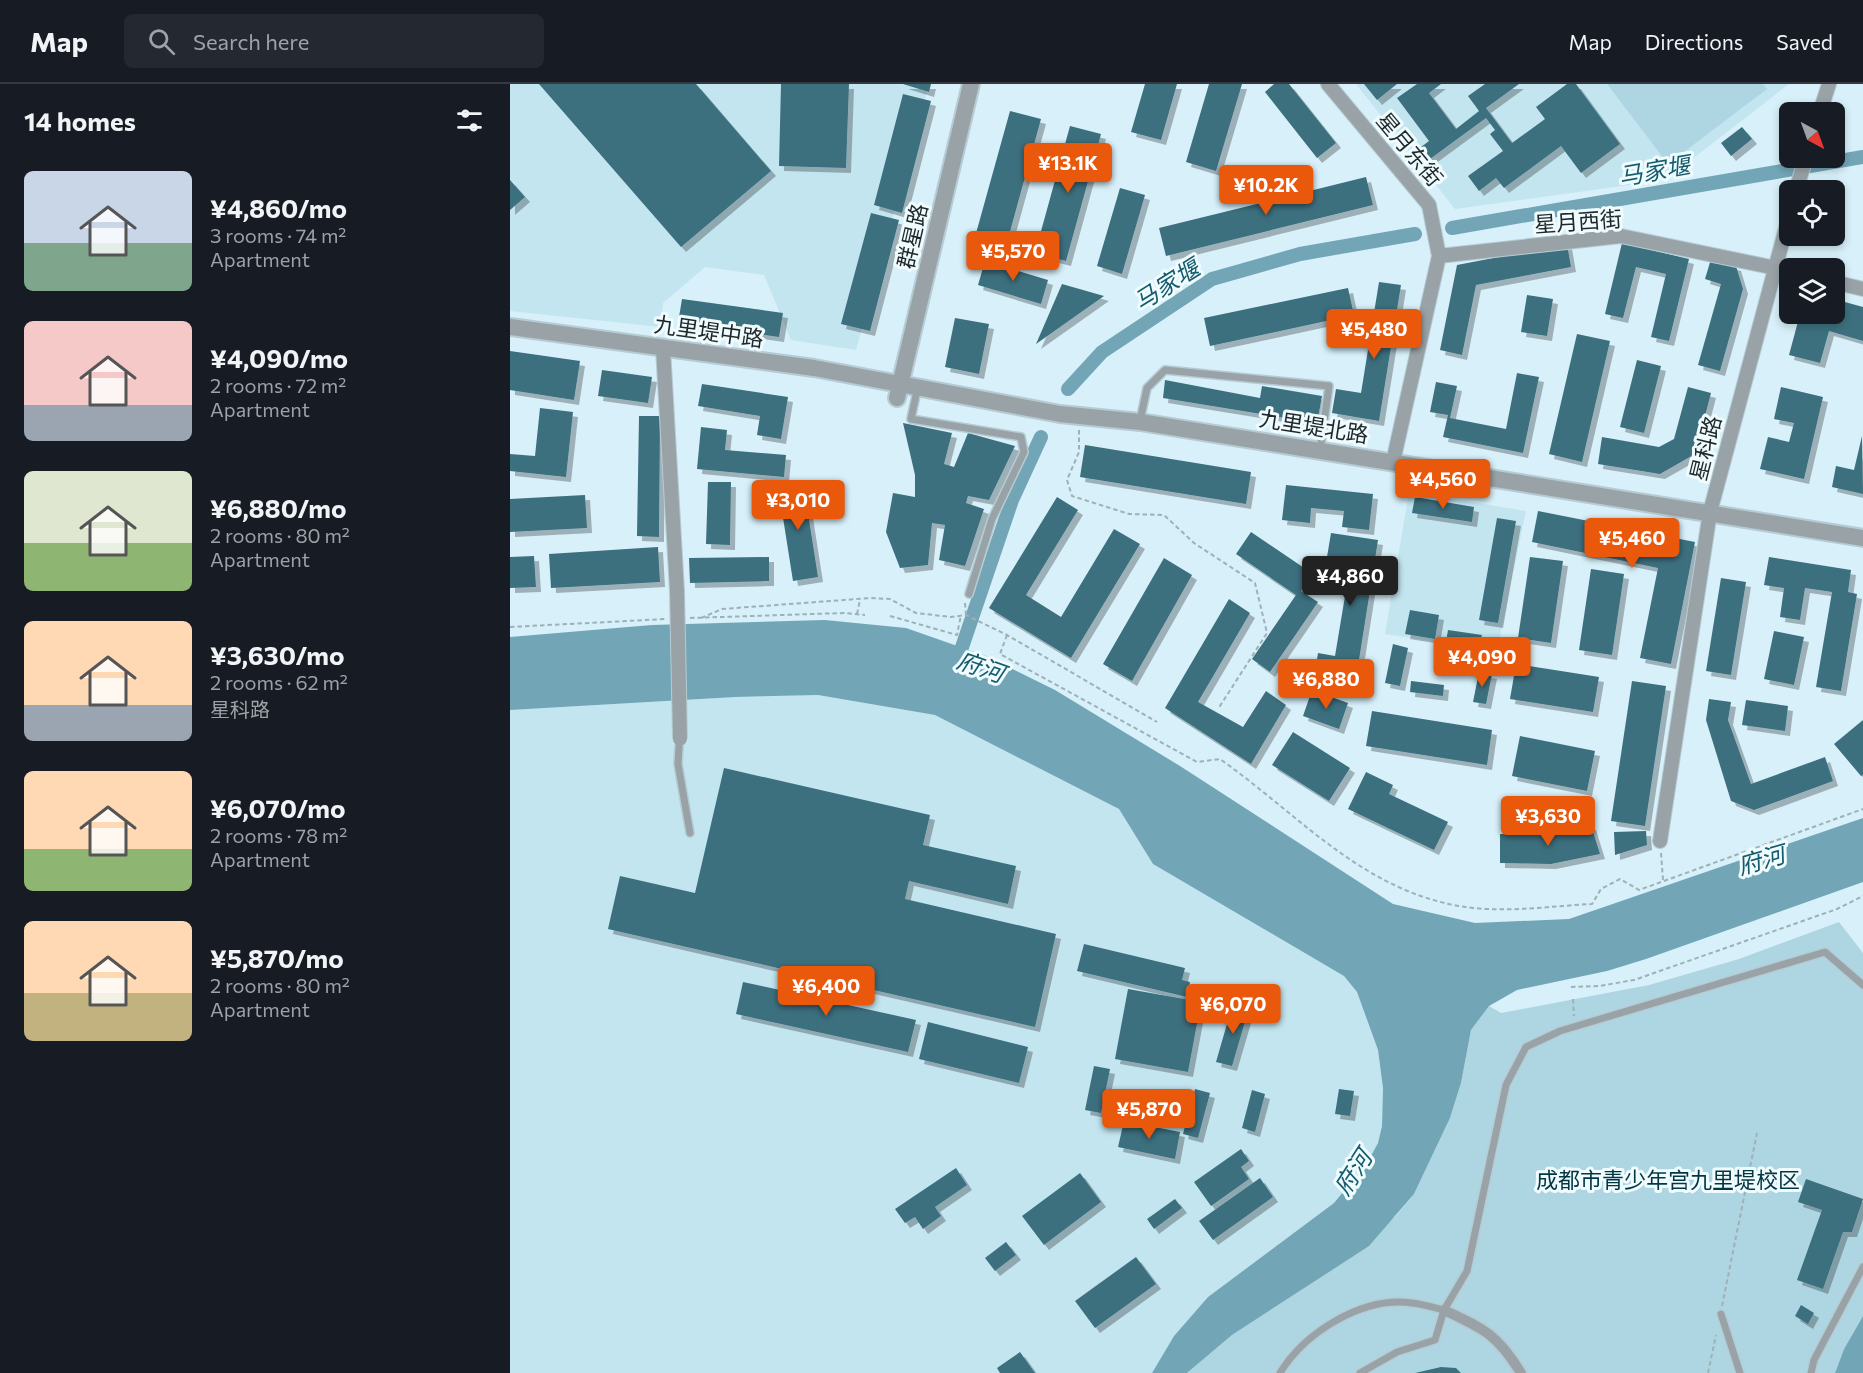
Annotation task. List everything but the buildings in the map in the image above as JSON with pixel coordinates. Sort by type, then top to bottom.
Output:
[{"type":"street","name":"群星路","points":[[905,389],[971,84]]},
{"type":"street","name":"星月东街","points":[[1328,84],[1429,205],[1439,256],[1393,462]]},
{"type":"street","points":[[1823,102],[1829,84]]},
{"type":"street","name":"星月西街","points":[[1439,256],[1621,236],[1779,268]]},
{"type":"street","name":"星科路","points":[[1660,841],[1710,512],[1780,246]]},
{"type":"street","points":[[1845,285],[1863,289]]},
{"type":"street","name":"九里堤中路","points":[[510,327],[814,368],[905,389]]},
{"type":"street","points":[[663,348],[677,591],[680,743]]},
{"type":"street","name":"九里堤北路","points":[[905,389],[1080,416],[1140,422],[1863,538]]},
{"type":"street","points":[[1444,1310],[1485,1329],[1505,1347],[1521,1373]]},
{"type":"lane","points":[[1140,422],[1147,388],[1165,370],[1329,387],[1320,450]]},
{"type":"lane","points":[[905,389],[911,419],[1021,438],[1024,452],[992,519],[969,594]]},
{"type":"lane","points":[[680,743],[678,764],[690,834]]},
{"type":"lane","points":[[1360,1373],[1397,1352],[1435,1340],[1444,1310],[1467,1270],[1506,1085],[1526,1047],[1560,1031],[1826,952],[1863,985]]},
{"type":"lane","points":[[1811,1373],[1814,1360],[1863,1267]]},
{"type":"lane","points":[[1280,1373],[1287,1361],[1321,1328],[1364,1307],[1410,1302],[1444,1310]]},
{"type":"lane","points":[[1721,1314],[1738,1358],[1740,1373]]},
{"type":"path","points":[[1080,416],[1078,452],[1067,480],[1071,496],[1128,514],[1164,515],[1194,543],[1255,584],[1267,633],[1218,709]]},
{"type":"path","points":[[966,615],[964,609],[969,594]]},
{"type":"path","points":[[856,614],[861,599]]},
{"type":"path","points":[[700,618],[722,609],[861,599],[890,599],[916,613],[951,617],[966,615],[1007,635],[1157,722]]},
{"type":"path","points":[[690,618],[866,615]]},
{"type":"path","points":[[890,616],[957,635],[962,615]]},
{"type":"path","points":[[510,627],[668,619]]},
{"type":"path","points":[[1007,635],[1000,654],[1197,762],[1220,759],[1356,865],[1395,887],[1471,908],[1502,909],[1592,904],[1601,889],[1620,879],[1639,890],[1863,809]]},
{"type":"path","points":[[1660,841],[1664,881]]},
{"type":"path","points":[[1571,987],[1599,986],[1634,980],[1837,909],[1863,896]]},
{"type":"path","points":[[1560,1031],[1575,1015],[1573,999]]},
{"type":"path","points":[[1708,1373],[1757,1133]]},
{"type":"shaded area","points":[[510,84],[929,84],[856,350],[791,340],[764,275],[705,267],[663,303],[661,327],[510,311]]},
{"type":"shaded area","points":[[1356,84],[1789,84],[1665,180],[1455,209]]},
{"type":"shaded area","points":[[1409,492],[1526,511],[1497,651],[1385,634]]},
{"type":"shaded area","points":[[818,695],[935,715],[1119,809],[1153,864],[1321,961],[1344,976],[1357,992],[1378,1050],[1383,1088],[1382,1126],[1378,1143],[1367,1163],[1334,1203],[1208,1297],[1174,1336],[1152,1373],[510,1373],[510,710],[735,697]]},
{"type":"green space","points":[[1607,84],[1763,84],[1767,89],[1668,164]]},
{"type":"green space","name":"成都市青少年宫九里堤校区","points":[[1839,922],[1863,953],[1863,1316],[1844,1349],[1835,1373],[1187,1373],[1232,1335],[1301,1290],[1395,1217],[1414,1194],[1450,1118],[1461,1083],[1471,1030],[1489,1006],[1501,1013],[1649,985],[1739,959]]},
{"type":"water","name":"府河","points":[[825,620],[906,628],[986,656],[1055,690],[1180,766],[1393,904],[1475,923],[1569,919],[1863,818],[1863,882],[1646,959],[1607,971],[1517,990],[1489,1006],[1471,1030],[1461,1083],[1450,1118],[1414,1194],[1369,1246],[1232,1335],[1187,1373],[1152,1373],[1174,1336],[1208,1297],[1334,1203],[1367,1163],[1378,1143],[1382,1126],[1383,1088],[1378,1050],[1357,992],[1344,976],[1153,864],[1119,809],[935,715],[818,695],[735,697],[510,710],[510,637],[652,625]]},
{"type":"water","points":[[1863,1316],[1863,1373],[1835,1373],[1844,1349]]},
{"type":"waterway","name":"马家堰","points":[[1452,228],[1863,157]]},
{"type":"waterway","name":"马家堰","points":[[1068,389],[1102,352],[1212,279],[1300,254],[1415,234]]},
{"type":"waterway","name":"马家堰","points":[[957,662],[1012,500],[1041,437]]}]
